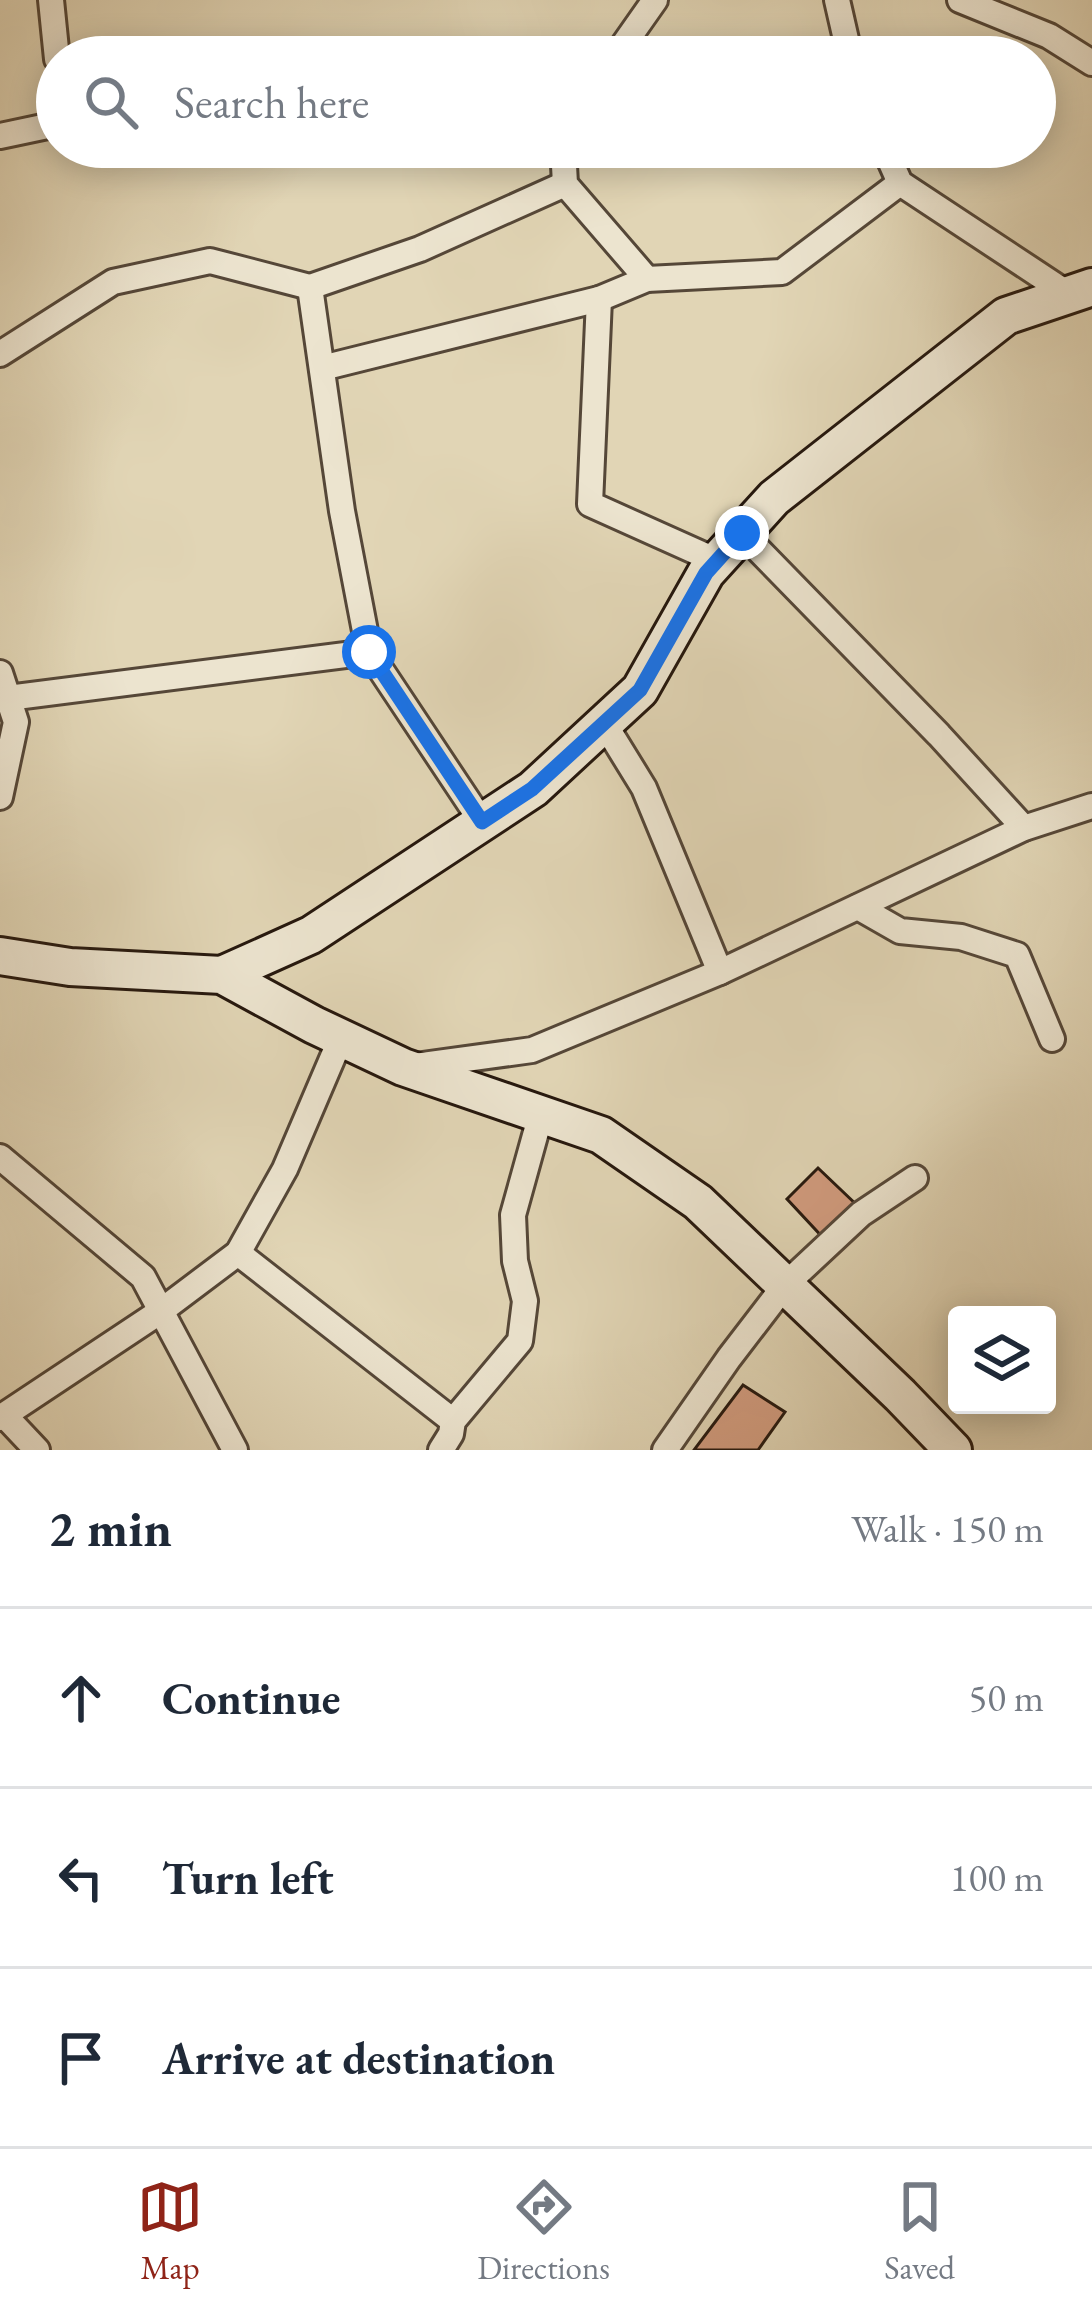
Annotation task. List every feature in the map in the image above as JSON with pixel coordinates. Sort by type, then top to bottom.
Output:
[{"type":"street","points":[[51,0],[55,36]]},
{"type":"street","points":[[630,36],[655,0]]},
{"type":"street","points":[[836,0],[845,36]]},
{"type":"street","points":[[960,0],[1048,36]]},
{"type":"street","points":[[1056,41],[1092,64]]},
{"type":"street","points":[[0,136],[36,128]]},
{"type":"street","points":[[564,168],[566,184],[647,279]]},
{"type":"street","points":[[893,168],[900,184],[1080,291]]},
{"type":"street","points":[[0,354],[113,282],[210,261],[310,287],[420,249],[566,184]]},
{"type":"street","points":[[322,368],[599,299],[647,279],[782,272],[900,184]]},
{"type":"street","points":[[310,287],[342,511],[369,652],[482,822]]},
{"type":"street","points":[[222,975],[310,935],[532,789],[640,690],[706,573],[773,497],[1006,316],[1080,291]]},
{"type":"street","points":[[599,299],[590,504],[717,561]]},
{"type":"street","points":[[742,533],[1024,828]]},
{"type":"street","points":[[8,698],[369,652]]},
{"type":"street","points":[[0,673],[16,722],[0,797]]},
{"type":"street","points":[[604,723],[644,788],[720,972]]},
{"type":"street","points":[[403,1067],[532,1051],[720,972],[1024,828],[1092,806]]},
{"type":"street","points":[[858,907],[900,931],[961,937],[1017,955],[1052,1039]]},
{"type":"street","points":[[0,956],[70,967],[222,975],[403,1067],[601,1135],[698,1202],[944,1447]]},
{"type":"street","points":[[37,1450],[2,1417],[161,1311],[238,1252],[284,1169],[341,1038]]},
{"type":"street","points":[[441,1450],[453,1421],[520,1341],[525,1301],[515,1261],[513,1215],[542,1114]]},
{"type":"street","points":[[0,1157],[142,1277],[235,1450]]},
{"type":"street","points":[[665,1450],[785,1285],[861,1214],[915,1178]]},
{"type":"street","points":[[238,1252],[453,1421]]},
{"type":"building","points":[[818,1168],[862,1210],[828,1243],[787,1199]]},
{"type":"building","points":[[743,1385],[785,1412],[758,1450],[694,1450]]},
{"type":"route","points":[[369,652],[482,822],[532,789],[640,690],[706,573],[742,533]]}]
